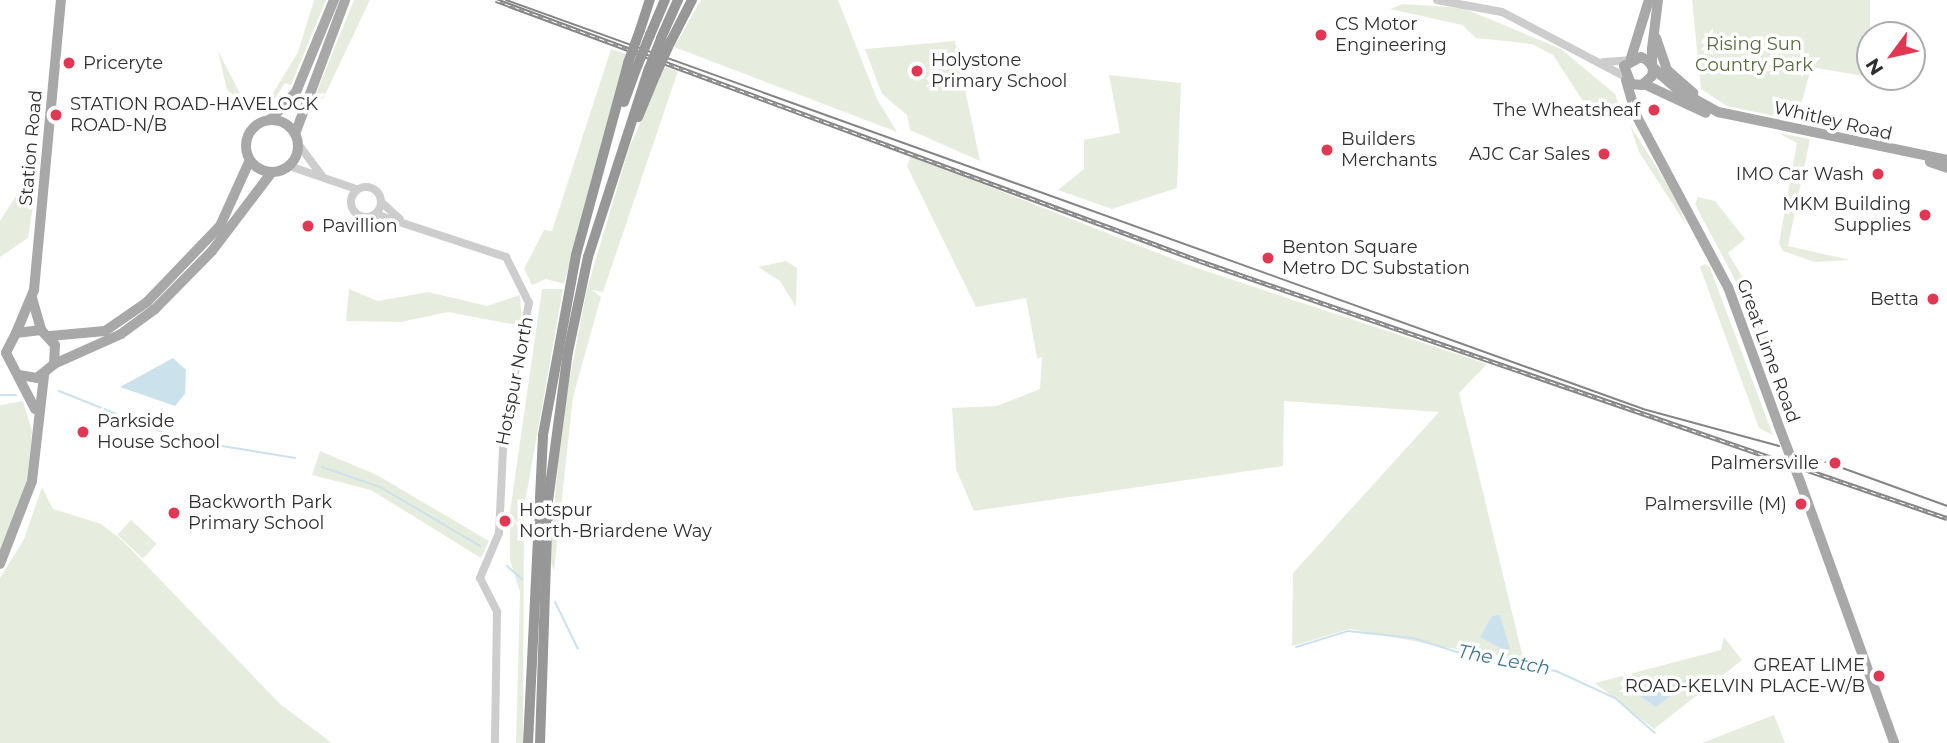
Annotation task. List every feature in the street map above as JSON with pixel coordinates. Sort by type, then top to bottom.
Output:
[{"type":"highway","points":[[650,0],[656,36]]},
{"type":"highway","points":[[528,743],[543,435],[576,255],[610,138],[643,69],[656,36],[665,0]]},
{"type":"highway","points":[[540,743],[555,440],[572,333],[608,188],[643,69],[656,36],[678,0]]},
{"type":"highway","points":[[656,36],[692,0]]},
{"type":"main road","name":"Station Road","points":[[9,337],[32,298],[61,0]]},
{"type":"main road","points":[[36,410],[6,354],[9,337],[105,331],[148,302],[220,226],[250,160],[249,136],[270,120],[296,92],[334,0]]},
{"type":"main road","points":[[0,564],[32,481],[36,410],[44,375],[54,364],[121,334],[155,309],[212,251],[272,172],[289,166],[345,0]]},
{"type":"main road","points":[[1625,78],[1649,0]]},
{"type":"main road","points":[[1630,101],[1643,85],[1652,66],[1658,0]]},
{"type":"main road","points":[[1654,31],[1675,79],[1738,117]]},
{"type":"main road","points":[[1630,59],[1652,66]]},
{"type":"main road","name":"Whitley Road","points":[[1652,66],[1690,99],[1738,117]]},
{"type":"main road","name":"Whitley Road","points":[[1625,78],[1702,112],[1738,117],[1947,164]]},
{"type":"main road","name":"Great Lime Road","points":[[1625,78],[1630,101],[1711,250],[1801,484],[1894,743]]},
{"type":"main road","points":[[270,120],[297,139]]},
{"type":"main road","points":[[250,160],[272,172]]},
{"type":"main road","name":"Station Road","points":[[32,298],[46,333]]},
{"type":"main road","points":[[46,333],[54,364]]},
{"type":"main road","points":[[0,363],[16,373],[44,375]]},
{"type":"street","points":[[1437,0],[1502,12],[1601,62],[1625,78]]},
{"type":"street","points":[[1601,62],[1630,59]]},
{"type":"street","points":[[297,139],[321,175]]},
{"type":"street","points":[[289,166],[321,175],[337,186],[361,216],[375,214],[400,219]]},
{"type":"street","points":[[337,186],[356,190],[373,188],[381,202],[400,219]]},
{"type":"street","points":[[351,206],[356,190]]},
{"type":"street","points":[[375,214],[381,202]]},
{"type":"street","name":"Hotspur North","points":[[400,219],[506,257],[529,303],[504,428],[499,533],[480,578],[497,612],[495,743]]},
{"type":"green space","points":[[314,0],[326,0],[291,85],[285,83],[267,111],[249,109],[227,90],[218,51],[246,105],[264,108],[298,52]]},
{"type":"green space","points":[[354,0],[370,0],[323,99],[315,96]]},
{"type":"green space","points":[[701,0],[838,0],[877,99],[897,132],[674,47]]},
{"type":"green space","name":"Rising Sun Country Park","points":[[1692,0],[1870,0],[1870,21],[1856,21],[1856,75],[1811,67],[1797,121],[1727,106],[1701,89]]},
{"type":"green space","points":[[1403,4],[1463,8],[1561,49],[1615,94],[1622,113],[1617,118],[1583,101],[1553,55],[1532,44],[1476,38],[1462,25],[1390,9]]},
{"type":"green space","name":"Holystone Primary School","points":[[955,41],[980,161],[910,130],[907,115],[882,94],[865,49]]},
{"type":"green space","points":[[611,49],[626,54],[564,284],[546,279],[532,285],[524,269],[544,230],[552,231]]},
{"type":"green space","points":[[665,67],[678,71],[603,292],[592,290],[601,297],[573,397],[554,571],[550,559],[561,423],[587,289],[629,148]]},
{"type":"green space","points":[[1109,75],[1181,83],[1177,188],[1112,209],[1058,190],[1084,169],[1084,140],[1120,133]]},
{"type":"green space","points":[[1630,125],[1678,201],[1685,223],[1639,152]]},
{"type":"green space","points":[[1778,133],[1810,139],[1788,246],[1850,260],[1815,262],[1783,251],[1779,243],[1797,143]]},
{"type":"green space","points":[[911,156],[1191,266],[1487,364],[1459,393],[1524,662],[1350,629],[1292,646],[1293,573],[1439,412],[1284,401],[1283,466],[974,511],[956,469],[952,408],[997,406],[1040,389],[1042,357],[1037,358],[1026,298],[976,307],[907,166]]},
{"type":"green space","points":[[27,179],[34,199],[28,238],[0,257],[0,221]]},
{"type":"green space","points":[[1698,197],[1715,201],[1745,239],[1728,253],[1752,293],[1792,416],[1743,295],[1695,204]]},
{"type":"green space","points":[[786,261],[797,268],[796,307],[780,281],[758,267]]},
{"type":"green space","points":[[1705,264],[1710,268],[1773,435],[1759,428],[1700,267]]},
{"type":"green space","points":[[349,289],[378,301],[428,292],[487,306],[520,295],[522,326],[448,312],[401,322],[346,321]]},
{"type":"green space","points":[[542,289],[563,289],[524,508],[523,743],[516,743],[520,592],[510,560],[510,512]]},
{"type":"green space","points":[[23,401],[32,431],[27,483],[0,556],[0,405]]},
{"type":"green space","points":[[320,451],[377,475],[489,541],[481,558],[371,490],[312,475]]},
{"type":"green space","points":[[42,487],[53,509],[101,524],[122,540],[280,704],[332,743],[0,743],[0,578],[24,539]]},
{"type":"green space","points":[[131,520],[157,544],[143,558],[117,535]]},
{"type":"green space","points":[[1724,637],[1742,660],[1654,729],[1595,683],[1721,650]]},
{"type":"green space","points":[[1774,715],[1785,743],[1702,743]]},
{"type":"water","points":[[173,358],[186,370],[185,394],[175,406],[120,387]]},
{"type":"water","points":[[1500,615],[1510,649],[1506,651],[1480,637],[1492,616]]},
{"type":"water","points":[[1693,678],[1656,707],[1638,695],[1642,692]]},
{"type":"waterway","points":[[59,391],[184,441],[212,446]]},
{"type":"waterway","points":[[0,395],[16,395]]},
{"type":"waterway","points":[[222,446],[295,458]]},
{"type":"waterway","points":[[322,467],[380,487],[480,546]]},
{"type":"waterway","points":[[507,566],[522,579]]},
{"type":"waterway","points":[[555,602],[578,649]]},
{"type":"waterway","name":"The Letch","points":[[1296,647],[1348,631],[1413,638],[1488,662],[1556,671],[1615,698],[1655,733]]},
{"type":"tram line","points":[[506,0],[1643,409],[1779,446]]},
{"type":"tram line","points":[[1812,457],[1947,506]]},
{"type":"railway","points":[[496,0],[1200,261],[1947,518]]},
{"type":"place","name":"CS Motor Engineering","points":[[1321,35]]},
{"type":"place","name":"Priceryte","points":[[69,63]]},
{"type":"place","name":"Holystone Primary School","points":[[917,71]]},
{"type":"place","name":"The Wheatsheaf","points":[[1654,110]]},
{"type":"place","name":"STATION ROAD-HAVELOCK ROAD-N/B","points":[[56,115]]},
{"type":"place","name":"Builders Merchants","points":[[1327,150]]},
{"type":"place","name":"AJC Car Sales","points":[[1604,154]]},
{"type":"place","name":"IMO Car Wash","points":[[1878,174]]},
{"type":"place","name":"MKM Building Supplies","points":[[1925,215]]},
{"type":"place","name":"Pavillion","points":[[308,226]]},
{"type":"place","name":"Benton Square Metro DC Substation","points":[[1268,258]]},
{"type":"place","name":"Betta","points":[[1933,299]]},
{"type":"place","name":"Parkside House School","points":[[83,432]]},
{"type":"place","name":"Palmersville","points":[[1835,463]]},
{"type":"place","name":"Palmersville (M)","points":[[1801,504]]},
{"type":"place","name":"Backworth Park Primary School","points":[[174,513]]},
{"type":"place","name":"Hotspur North-Briardene Way","points":[[505,521]]},
{"type":"place","name":"GREAT LIME ROAD-KELVIN PLACE-W/B","points":[[1879,676]]}]
